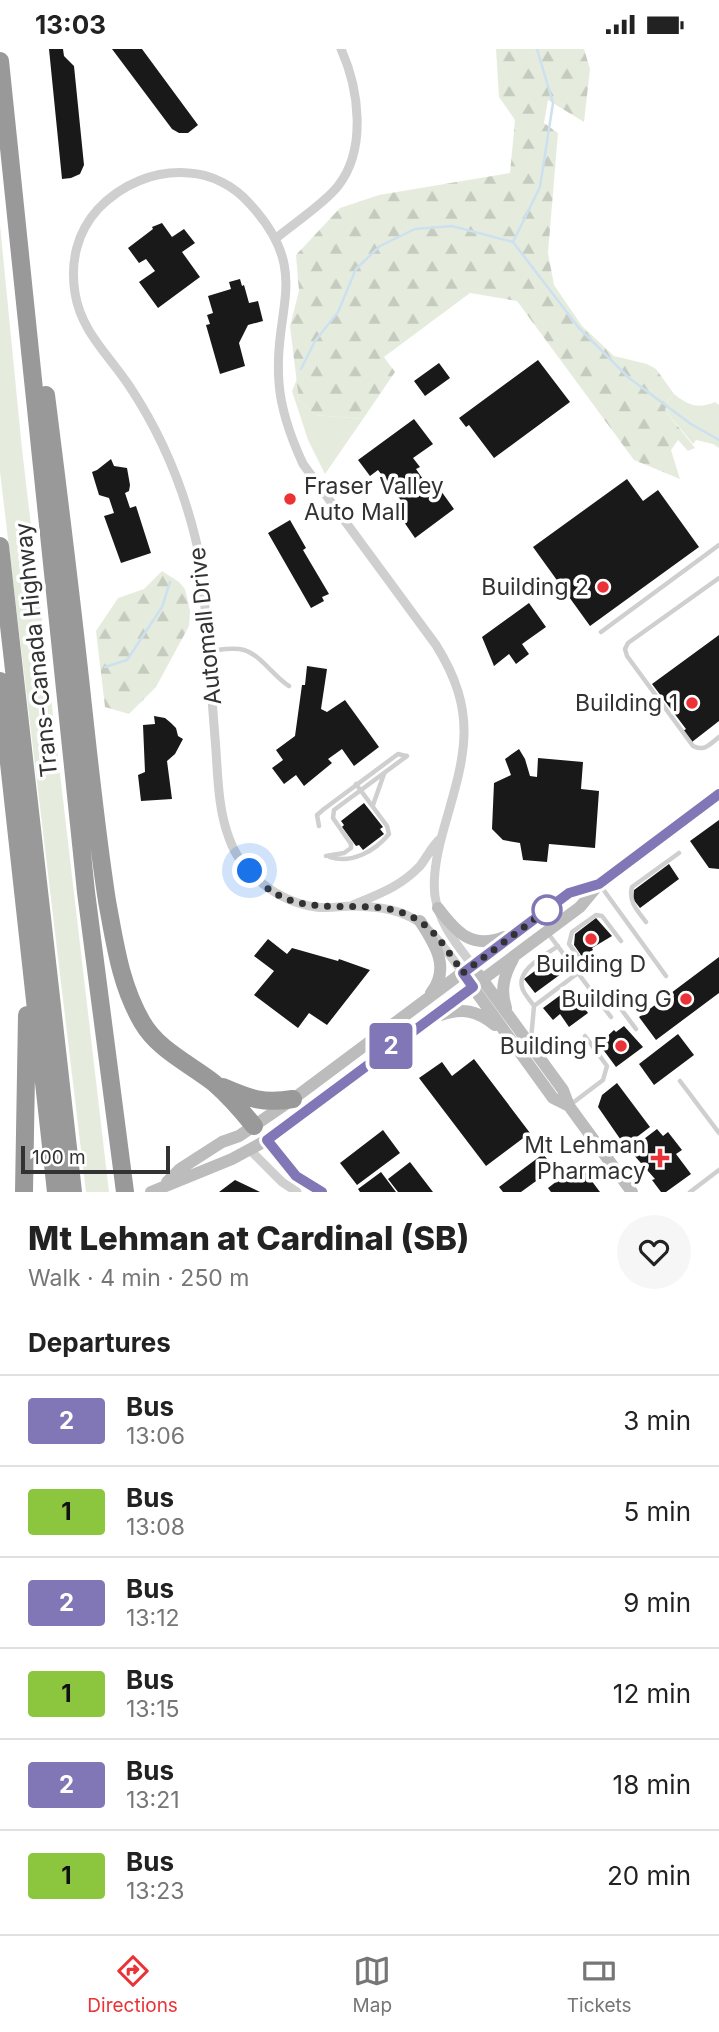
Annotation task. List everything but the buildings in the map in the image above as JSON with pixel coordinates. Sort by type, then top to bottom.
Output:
[{"type":"highway","name":"Trans-Canada Highway","points":[[0,61],[86,892],[126,1192]]},
{"type":"highway","points":[[10,155],[32,285],[73,613],[97,836],[114,947],[124,983],[138,1015],[151,1035],[213,1082],[231,1098],[254,1126]]},
{"type":"highway","name":"Trans-Canada Highway","points":[[0,546],[73,1192]]},
{"type":"highway","points":[[0,681],[56,1192]]},
{"type":"highway","points":[[24,1192],[28,945]]},
{"type":"highway","points":[[213,1082],[258,1101],[274,1103],[293,1099]]},
{"type":"main road","points":[[156,1189],[188,1178],[267,1140],[580,907],[599,884],[719,794]]},
{"type":"main road","points":[[156,1189],[180,1169],[222,1142],[239,1136],[293,1099],[569,893],[599,884]]},
{"type":"main road","points":[[438,908],[461,935],[473,940],[496,941],[517,932]]},
{"type":"main road","points":[[420,921],[432,939],[442,968],[437,985],[421,1005]]},
{"type":"main road","points":[[511,1021],[503,999],[503,984],[515,956]]},
{"type":"main road","points":[[468,970],[563,1090],[569,1106],[632,1192]]},
{"type":"main road","points":[[478,983],[505,1034],[553,1098],[569,1106]]},
{"type":"main road","points":[[430,1019],[449,1011],[471,1010],[505,1034]]},
{"type":"main road","points":[[254,1126],[267,1140]]},
{"type":"main road","points":[[239,1136],[250,1150]]},
{"type":"street","points":[[275,239],[337,188],[348,167],[356,134],[357,108],[354,81],[341,49]]},
{"type":"street","name":"Automall Drive","points":[[172,172],[210,176],[244,197],[275,239],[286,269],[287,292],[279,347],[279,382],[290,435],[303,464],[452,670],[462,700],[465,731],[461,770],[441,838],[435,879],[438,908],[443,924],[468,970],[420,921],[391,909],[314,907],[291,901],[259,883],[241,860],[229,838],[220,798],[202,569],[197,539],[182,491],[156,431],[130,387],[93,339],[81,318],[73,274],[80,235],[90,218],[106,200],[149,176],[172,172]]},
{"type":"street","name":"Automall Drive","points":[[349,906],[384,893],[404,881],[441,838]]},
{"type":"street","points":[[267,1140],[296,1176],[322,1192]]},
{"type":"street","points":[[250,1150],[282,1182],[297,1192]]},
{"type":"lane","points":[[601,632],[719,545]]},
{"type":"lane","points":[[719,578],[628,643],[625,649],[627,656],[693,746],[704,748],[719,737]]},
{"type":"lane","points":[[208,651],[247,651],[278,680],[289,686]]},
{"type":"lane","points":[[319,826],[317,815],[356,784],[398,754],[407,756],[363,792],[334,810],[332,815],[351,848],[344,853],[326,856],[338,860],[358,857],[387,837],[387,826],[363,792],[356,784]]},
{"type":"lane","points":[[373,806],[384,773]]},
{"type":"lane","points":[[646,922],[631,902],[632,887],[679,853]]},
{"type":"lane","points":[[599,884],[666,976]]},
{"type":"lane","points":[[586,967],[569,944],[572,932],[596,915],[602,915],[621,941]]},
{"type":"lane","points":[[547,932],[611,1017]]},
{"type":"lane","points":[[531,1048],[534,1006],[522,988],[521,978],[528,968],[558,946]]},
{"type":"lane","points":[[534,1006],[578,973]]},
{"type":"lane","points":[[621,1009],[636,1029]]},
{"type":"lane","points":[[569,1106],[603,1080],[607,1066],[585,1036]]},
{"type":"lane","points":[[680,1081],[719,1133]]},
{"type":"lane","points":[[690,1192],[719,1170]]},
{"type":"green space","points":[[496,49],[584,49],[590,69],[584,122],[548,100],[544,123],[558,133],[548,253],[554,285],[582,326],[614,356],[647,364],[656,369],[674,394],[668,400],[665,410],[695,448],[688,451],[678,440],[671,450],[680,479],[634,460],[517,301],[470,293],[384,357],[395,372],[363,419],[315,415],[299,400],[290,326],[299,291],[296,255],[340,208],[379,195],[510,173],[515,120],[499,97]]},
{"type":"green space","points":[[0,225],[22,449],[109,1192],[86,1192],[0,472]]},
{"type":"green space","points":[[297,379],[299,400],[315,415],[363,419],[325,474],[308,440],[292,391]]},
{"type":"green space","points":[[674,394],[694,405],[715,402],[719,405],[719,448],[696,440],[693,444],[665,410],[668,400]]},
{"type":"green space","points":[[162,571],[185,589],[190,611],[189,626],[156,687],[129,714],[105,707],[96,631],[118,598],[144,589]]},
{"type":"waterway","points":[[513,242],[540,187],[553,103],[537,49]]},
{"type":"waterway","points":[[301,369],[315,341],[338,312],[356,269],[380,246],[415,229],[452,226],[513,242],[579,328],[629,378],[691,424],[719,440]]},
{"type":"waterway","points":[[105,667],[127,660],[162,607],[170,582]]},
{"type":"bus line","name":"2","points":[[322,1192],[296,1176],[267,1140],[473,987],[463,973],[569,893],[599,884],[719,794]]},
{"type":"place","name":"Fraser Valley Auto Mall","points":[[290,499]]},
{"type":"place","name":"Building 2","points":[[603,587]]},
{"type":"place","name":"Building 1","points":[[692,703]]},
{"type":"place","name":"Building D","points":[[591,939]]},
{"type":"place","name":"Building G","points":[[686,999]]},
{"type":"place","name":"Building F","points":[[621,1046]]},
{"type":"place","name":"Mt Lehman Pharmacy","points":[[660,1158]]},
{"type":"route","points":[[250,871],[259,883],[291,901],[314,907],[391,909],[408,915],[430,929],[463,973],[552,906],[547,910]]}]
